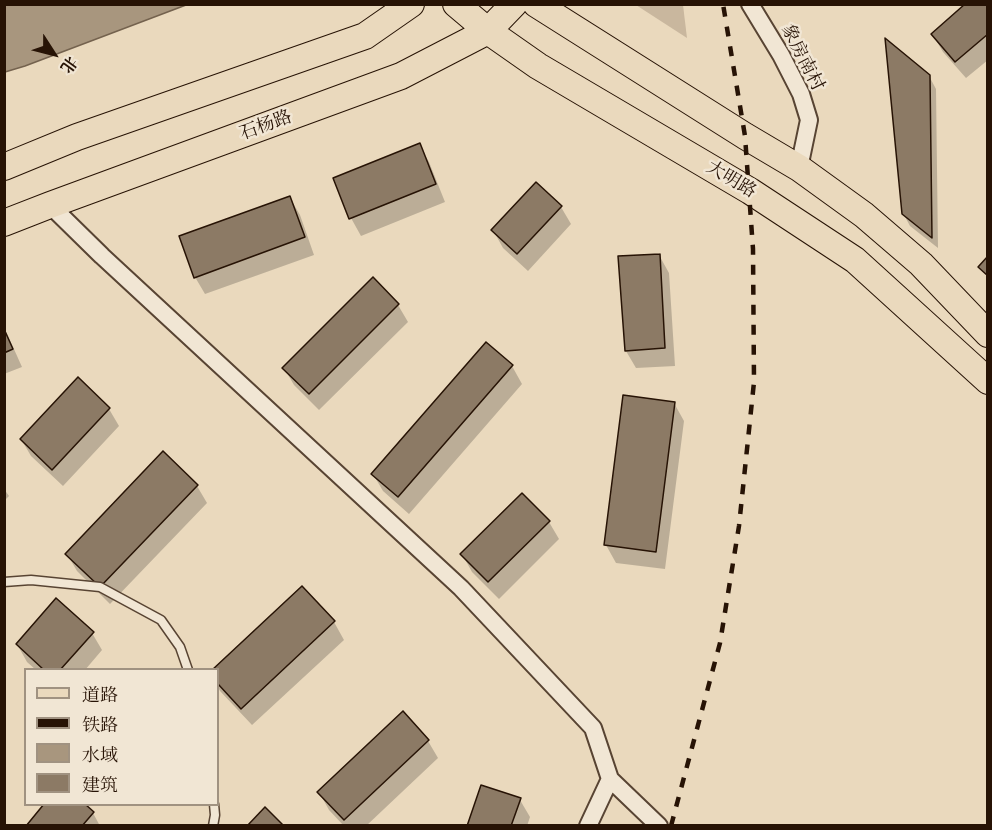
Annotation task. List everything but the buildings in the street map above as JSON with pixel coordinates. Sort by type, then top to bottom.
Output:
[{"type":"main road","points":[[4,167],[77,137],[365,36],[411,4]]},
{"type":"main road","name":"大明路","points":[[456,4],[488,31],[538,66],[750,191],[855,260],[987,381]]},
{"type":"main road","name":"石杨路","points":[[4,223],[401,76],[488,31],[514,4]]},
{"type":"main road","points":[[536,4],[799,168],[864,215],[921,264],[987,334]]},
{"type":"street","name":"象房南村","points":[[750,4],[801,94],[809,120],[799,168]]},
{"type":"street","points":[[50,205],[102,256],[461,588],[593,728],[610,779],[659,825]]},
{"type":"street","points":[[588,825],[610,779]]},
{"type":"lane","points":[[4,582],[31,580],[100,587],[160,620],[180,647],[188,668]]},
{"type":"lane","points":[[213,825],[214,806]]},
{"type":"shaded area","points":[[636,5],[683,5],[687,38]]},
{"type":"water","points":[[5,4],[186,4],[186,5],[5,72]]},
{"type":"railway","points":[[671,826],[720,643],[739,526],[754,382],[753,249],[745,136],[723,4]]}]
